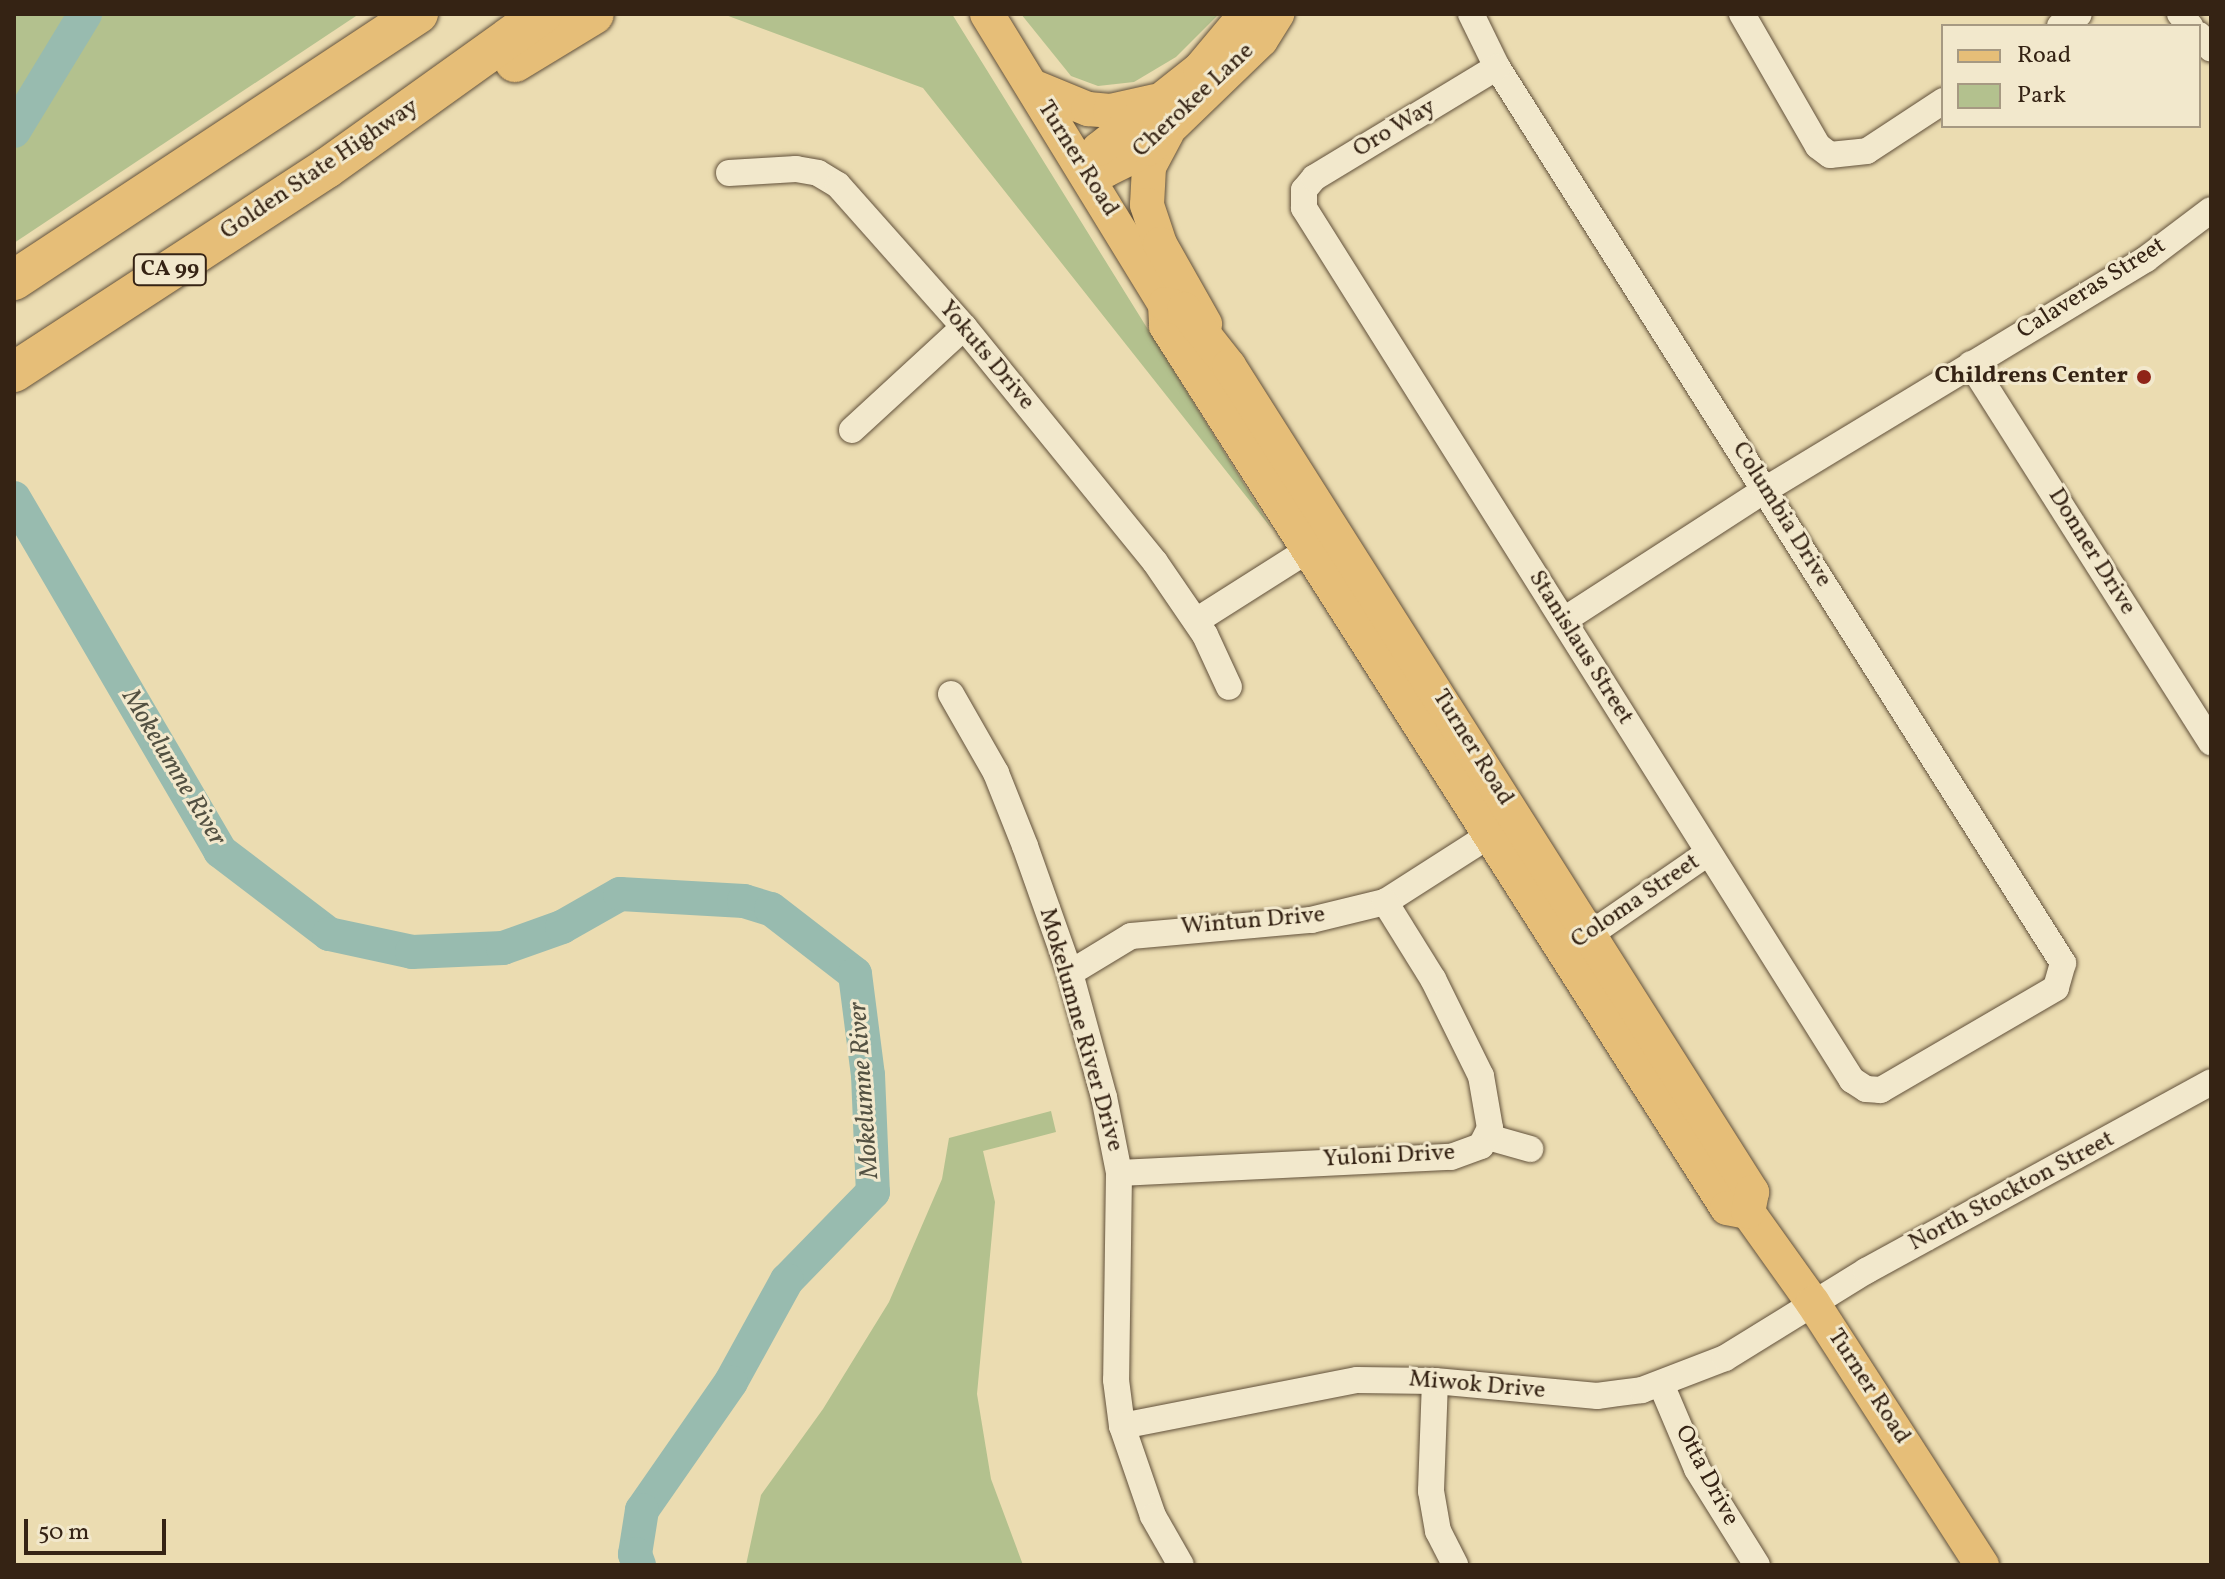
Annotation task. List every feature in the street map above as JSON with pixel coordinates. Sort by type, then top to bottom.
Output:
[{"type":"highway","points":[[14,280],[418,14]]},
{"type":"highway","name":"Golden State Highway","points":[[14,372],[327,168],[542,14]]},
{"type":"highway","points":[[327,168],[594,14]]},
{"type":"main road","name":"Turner Road","points":[[987,14],[1165,304],[1166,326],[1322,541],[1578,942],[1727,1208],[1748,1212],[1813,1303],[1982,1565]]},
{"type":"main road","name":"Cherokee Lane","points":[[1084,168],[1099,149],[1222,47],[1246,14]]},
{"type":"main road","name":"Cherokee Lane","points":[[1084,168],[1106,170],[1127,162],[1167,133],[1261,40],[1277,14]]},
{"type":"main road","points":[[1032,86],[1088,109],[1110,111],[1163,99]]},
{"type":"main road","points":[[1167,133],[1149,167],[1147,205],[1160,244],[1229,366]]},
{"type":"main road","name":"Turner Road","points":[[1165,304],[1184,309],[1229,366],[1322,541]]},
{"type":"street","name":"Columbia Drive","points":[[1471,14],[1497,67],[2063,963],[2056,988],[1881,1090],[1866,1089]]},
{"type":"street","points":[[1742,14],[1810,133],[1830,155],[1867,151],[1941,102]]},
{"type":"street","name":"Oro Way","points":[[1304,200],[1314,178],[1497,67]]},
{"type":"street","name":"Yokuts Drive","points":[[729,173],[796,169],[818,173],[838,185],[964,327],[1155,562],[1196,621],[1229,687]]},
{"type":"street","name":"Stanislaus Street","points":[[1304,200],[1314,229],[1564,620],[1708,853],[1852,1080],[1866,1089]]},
{"type":"street","name":"Calaveras Street","points":[[1564,620],[1765,490],[2146,259],[2211,210]]},
{"type":"street","points":[[852,430],[964,327]]},
{"type":"street","name":"Donner Drive","points":[[1971,364],[2211,742]]},
{"type":"street","points":[[1196,621],[1322,541]]},
{"type":"street","name":"Mokelumne River Drive","points":[[951,694],[996,773],[1070,973],[1104,1097],[1119,1173],[1116,1380],[1122,1426],[1153,1516],[1181,1565]]},
{"type":"street","name":"Wintun Drive","points":[[1070,973],[1131,936],[1311,920],[1385,902],[1504,826]]},
{"type":"street","name":"Coloma Street","points":[[1578,942],[1708,853]]},
{"type":"street","name":"Yuloni Drive","points":[[1119,1173],[1451,1157],[1472,1151],[1488,1137],[1488,1103],[1481,1076],[1433,979],[1385,902]]},
{"type":"street","name":"North Stockton Street","points":[[1813,1303],[2211,1082]]},
{"type":"street","points":[[1488,1137],[1530,1149]]},
{"type":"street","name":"Miwok Drive","points":[[1122,1426],[1312,1385],[1435,1381],[1597,1396],[1661,1384],[1725,1358],[1813,1303]]},
{"type":"street","points":[[1435,1381],[1431,1491],[1438,1531],[1455,1565]]},
{"type":"street","name":"Otta Drive","points":[[1661,1384],[1697,1469],[1757,1565]]},
{"type":"green space","points":[[14,14],[359,14],[14,243]]},
{"type":"green space","points":[[723,14],[952,14],[1272,529],[923,88]]},
{"type":"green space","points":[[1021,14],[1219,14],[1176,57],[1134,82],[1098,86],[1071,76]]},
{"type":"green space","points":[[1051,1111],[1056,1132],[983,1151],[995,1202],[977,1394],[991,1479],[1023,1565],[746,1565],[761,1495],[823,1409],[889,1302],[942,1179],[949,1138]]},
{"type":"waterway","name":"Mokelumne River","points":[[14,131],[85,14]]},
{"type":"waterway","name":"Mokelumne River","points":[[14,498],[220,851],[329,934],[412,952],[503,948],[562,927],[620,894],[744,901],[771,909],[855,974],[868,1075],[873,1192],[787,1280],[731,1382],[642,1510],[635,1554],[639,1565]]},
{"type":"place","name":"Childrens Center","points":[[2144,377]]}]
